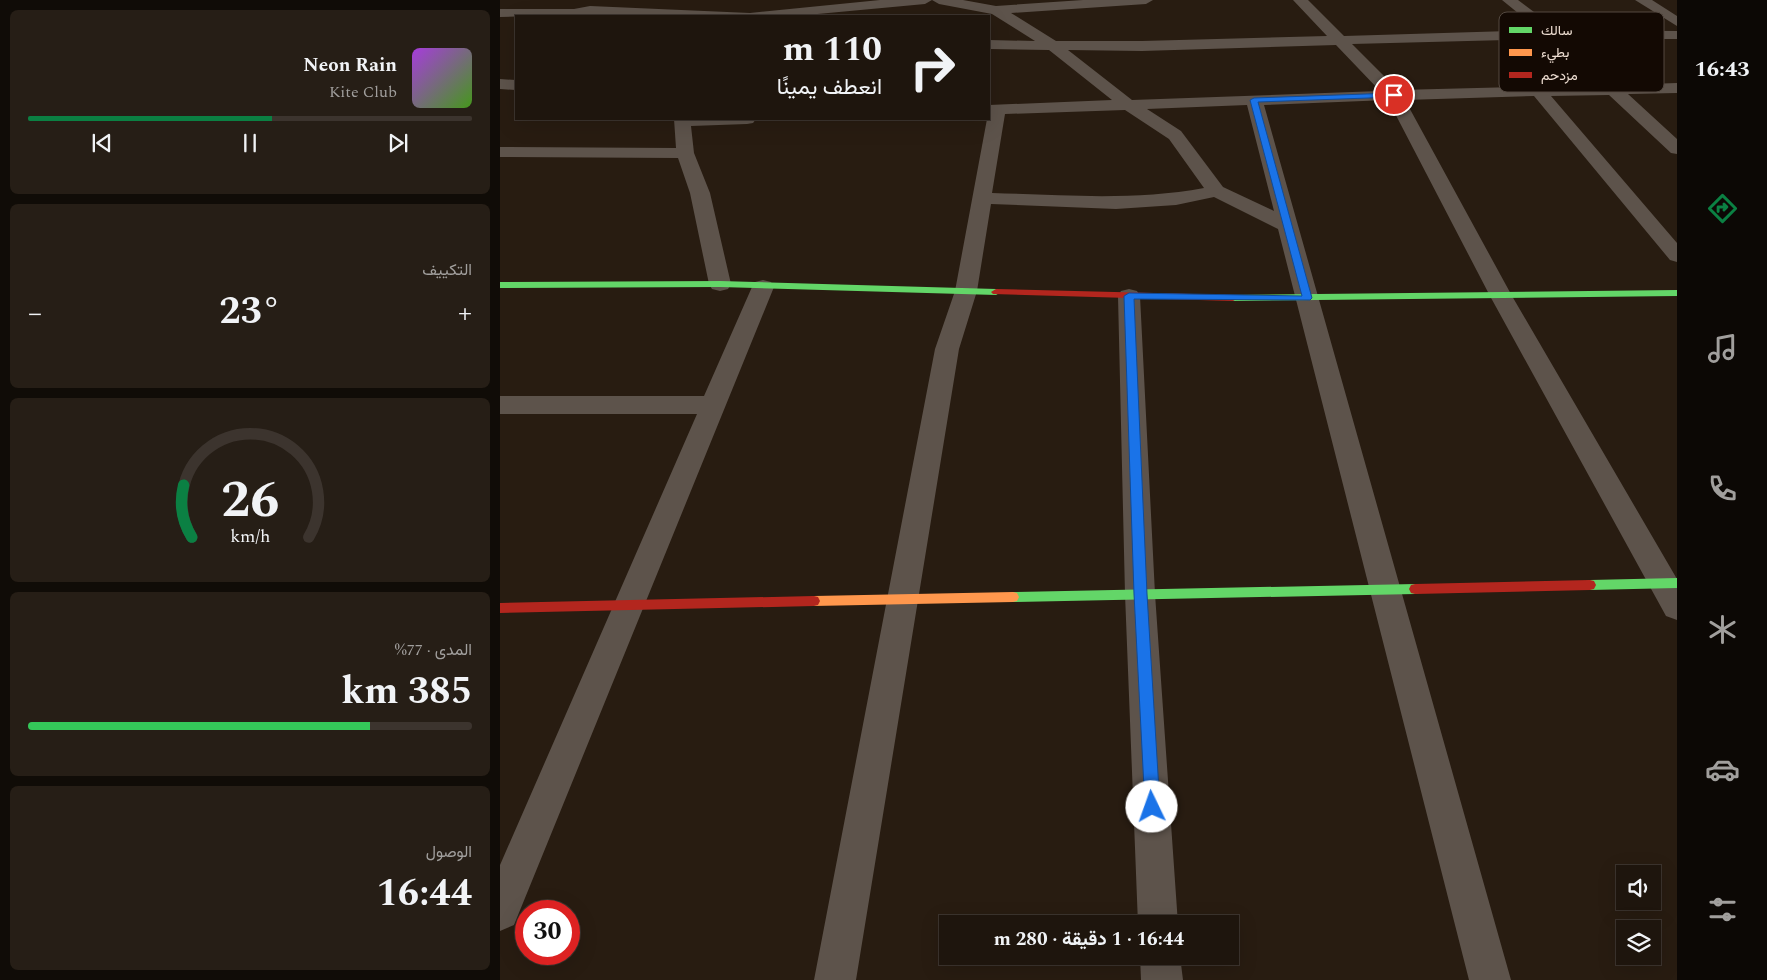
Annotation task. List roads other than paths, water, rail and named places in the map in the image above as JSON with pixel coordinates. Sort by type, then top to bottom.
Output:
[{"type":"street","points":[[640,12],[651,0]]},
{"type":"street","points":[[762,15],[926,0]]},
{"type":"street","points":[[939,0],[996,10],[1146,0]]},
{"type":"street","points":[[1300,0],[1394,95],[1501,296],[1670,583],[1677,607]]},
{"type":"street","points":[[1509,0],[1525,12]]},
{"type":"street","points":[[1642,0],[1661,12]]},
{"type":"street","points":[[503,20],[516,13],[574,14],[590,10],[720,15]]},
{"type":"street","points":[[996,10],[1052,45],[1130,106],[1175,135],[1216,191],[1287,225]]},
{"type":"street","points":[[1664,14],[1677,22]]},
{"type":"street","points":[[1664,35],[1677,35]]},
{"type":"street","points":[[990,45],[1142,46],[1499,36]]},
{"type":"street","points":[[500,84],[515,85]]},
{"type":"street","points":[[1664,88],[1677,88]]},
{"type":"street","points":[[835,980],[901,599],[948,349],[966,290],[993,110],[1502,92]]},
{"type":"street","points":[[1539,92],[1677,256]]},
{"type":"street","points":[[1617,92],[1677,149]]},
{"type":"street","points":[[1254,100],[1490,980]]},
{"type":"street","points":[[682,120],[685,153],[700,193],[720,284]]},
{"type":"street","points":[[500,152],[685,153]]},
{"type":"street","points":[[981,198],[1116,203],[1176,199],[1216,191]]},
{"type":"street","points":[[500,285],[720,284],[763,287],[966,290],[1129,296],[1307,298],[1677,293]]},
{"type":"street","points":[[500,911],[763,287]]},
{"type":"street","points":[[1129,296],[1140,594],[1158,915]]},
{"type":"street","points":[[500,405],[713,405]]},
{"type":"street","points":[[500,608],[1670,583]]},
{"type":"street","points":[[1161,965],[1162,980]]}]
